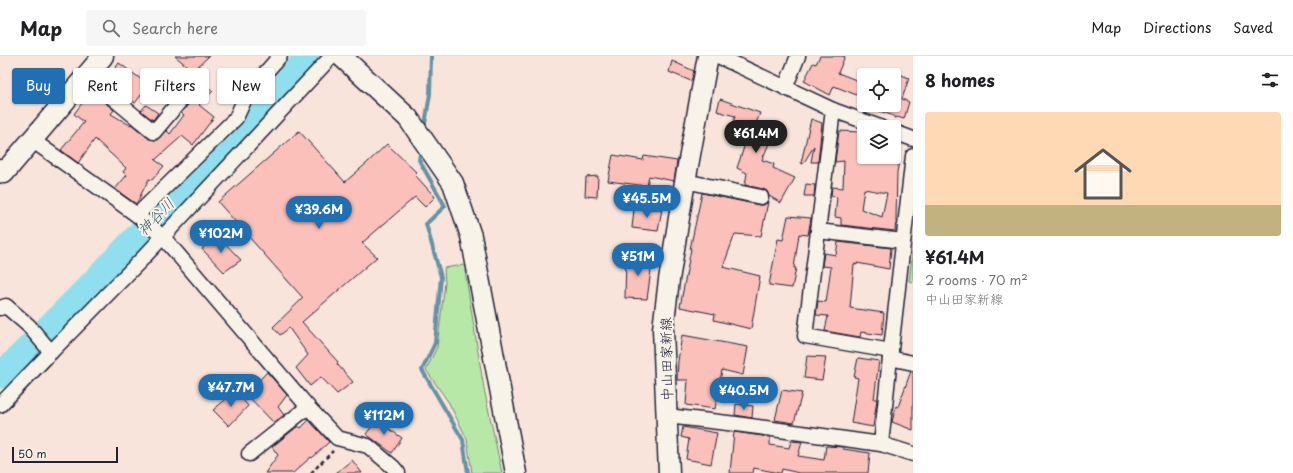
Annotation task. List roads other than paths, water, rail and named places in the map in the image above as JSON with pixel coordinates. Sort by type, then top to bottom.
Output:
[{"type":"street","points":[[93,68],[103,56]]},
{"type":"street","points":[[137,215],[236,118],[247,94],[280,56]]},
{"type":"street","points":[[0,405],[163,238],[332,56]]},
{"type":"street","points":[[341,56],[408,118],[453,183],[471,236],[516,473]]},
{"type":"street","name":"中山田家新線","points":[[669,473],[663,329],[669,280],[685,181],[708,56]]},
{"type":"street","points":[[718,56],[833,110],[861,120]]},
{"type":"street","points":[[785,88],[798,56]]},
{"type":"street","points":[[1,173],[32,140],[73,91]]},
{"type":"street","points":[[120,104],[154,132],[178,104]]},
{"type":"street","points":[[833,110],[805,336],[891,354],[913,363]]},
{"type":"street","points":[[901,135],[913,139]]},
{"type":"street","points":[[32,140],[137,215],[163,238],[337,438],[368,446],[398,473]]},
{"type":"street","points":[[881,444],[913,156]]},
{"type":"street","points":[[685,181],[761,197]]},
{"type":"street","points":[[818,231],[903,241]]},
{"type":"street","points":[[0,308],[6,306],[29,326],[51,352]]},
{"type":"street","points":[[249,454],[308,406]]},
{"type":"street","points":[[667,416],[881,444],[913,454]]},
{"type":"waterway","name":"神谷川","points":[[0,376],[92,283],[309,56]]},
{"type":"waterway","points":[[424,130],[430,94],[431,56]]},
{"type":"waterway","points":[[421,148],[419,160],[445,206],[426,224],[441,277],[435,343],[422,370],[463,440],[468,473]]}]
